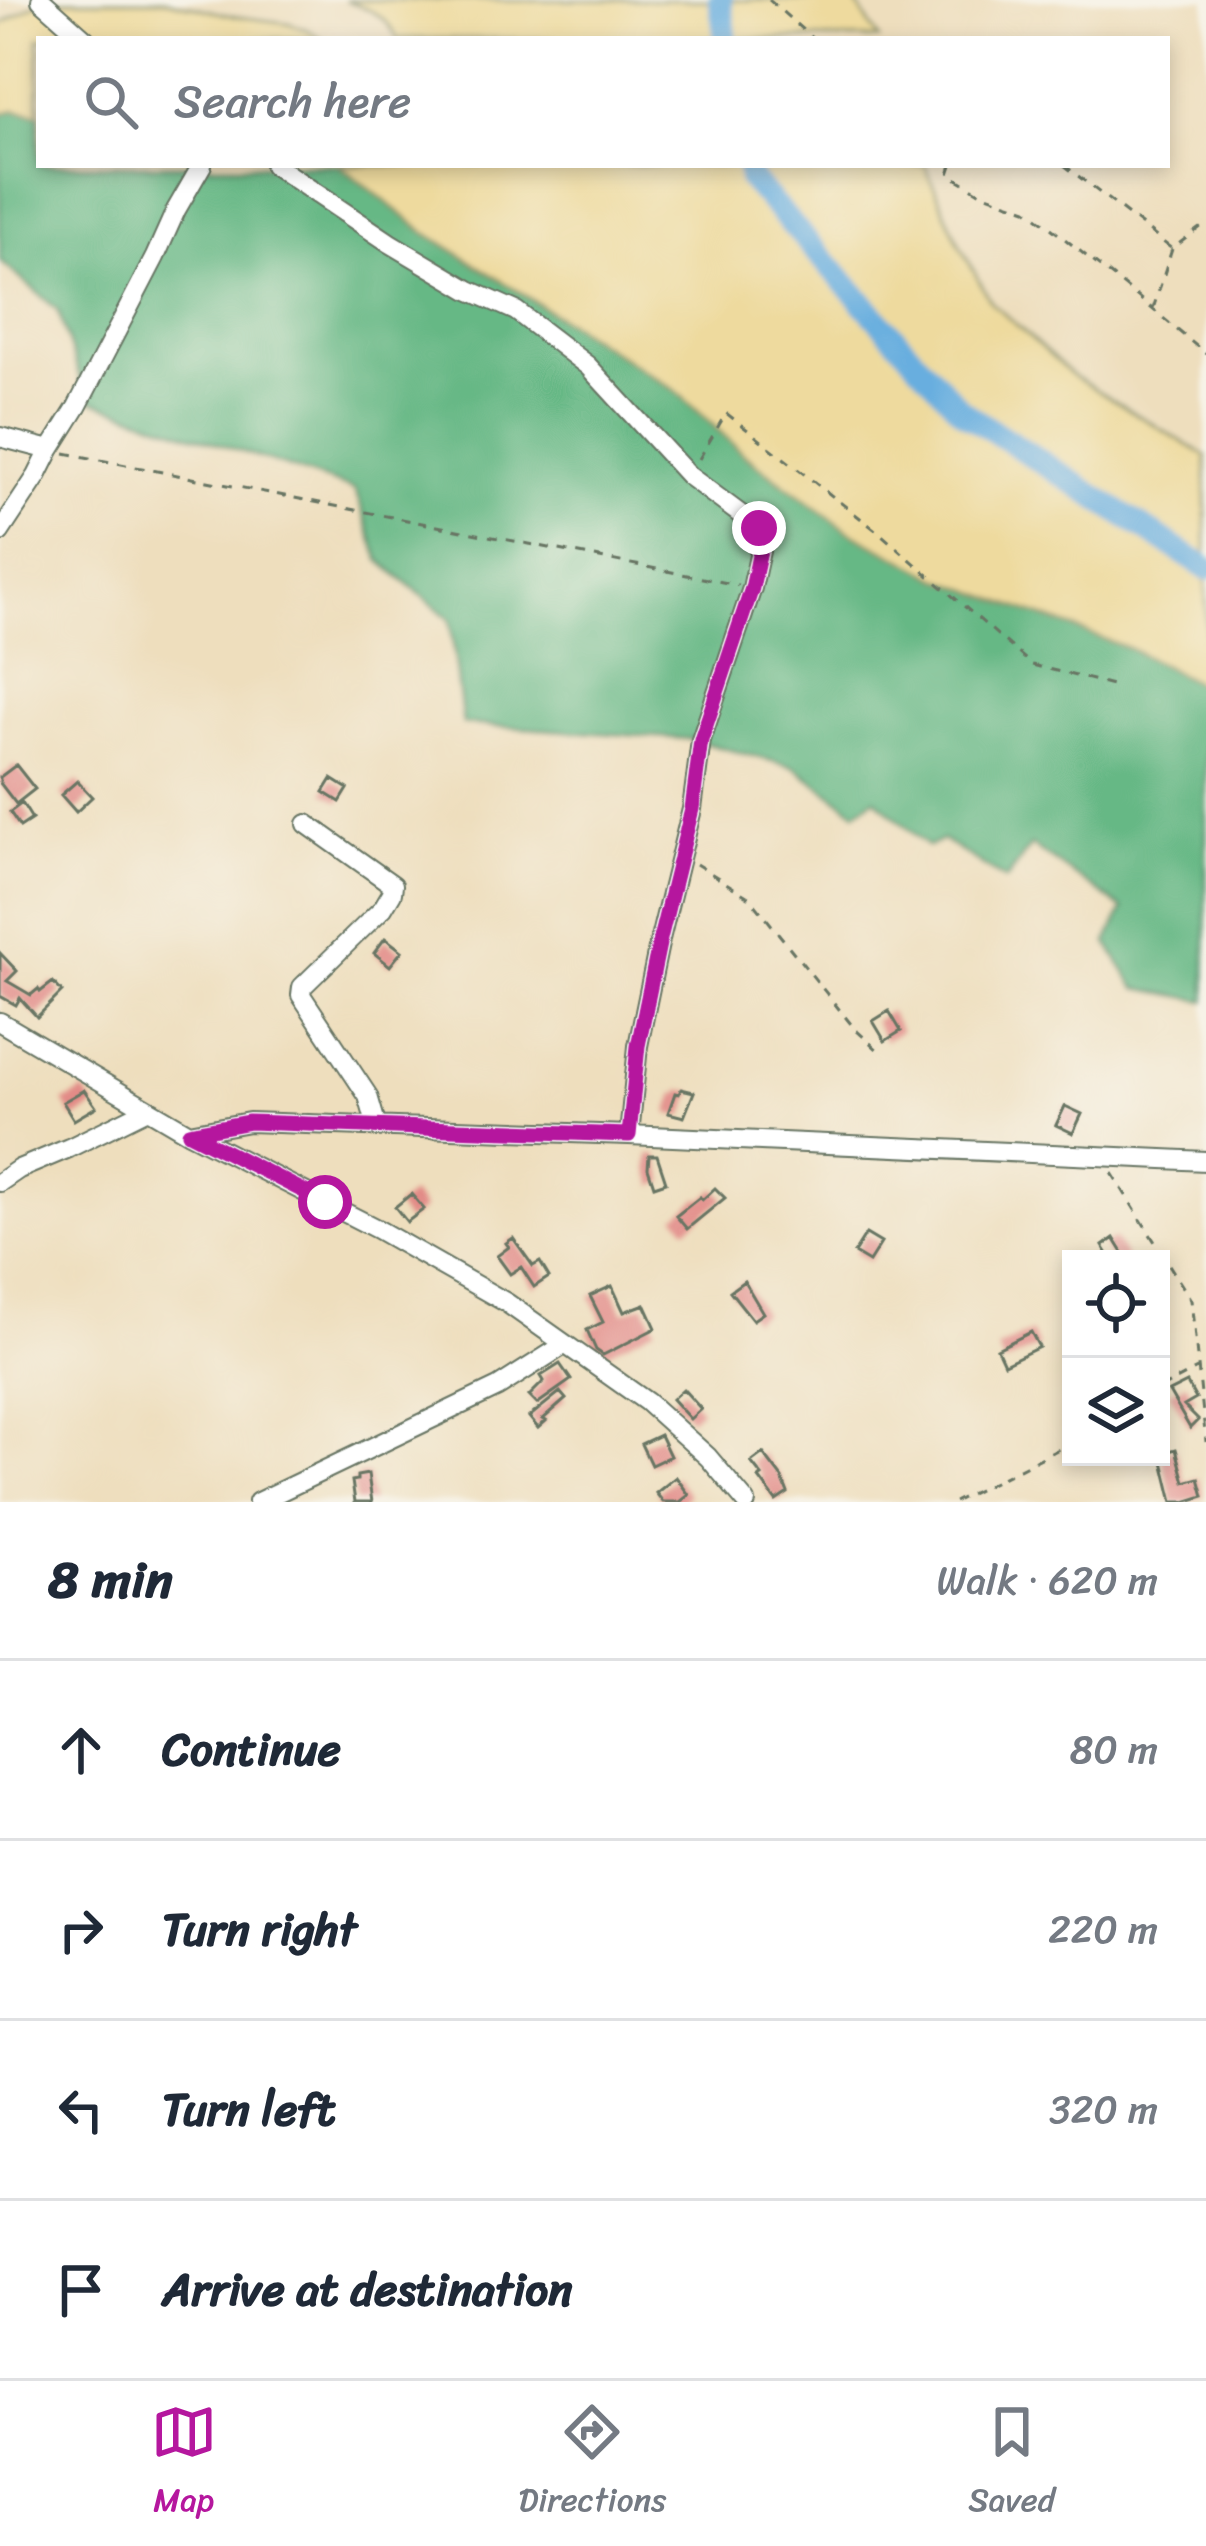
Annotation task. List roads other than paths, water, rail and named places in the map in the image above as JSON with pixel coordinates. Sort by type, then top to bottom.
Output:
[{"type":"street","points":[[41,0],[82,36]]},
{"type":"street","points":[[0,532],[77,406],[200,168]]},
{"type":"street","points":[[278,168],[390,243],[469,290],[516,311],[588,366],[688,476],[759,528],[762,542],[752,588],[701,740],[692,809],[638,1046],[629,1135]]},
{"type":"street","points":[[0,436],[50,449]]},
{"type":"street","points":[[307,824],[393,885],[382,908],[302,987],[301,995],[368,1096],[377,1127]]},
{"type":"street","points":[[0,1022],[189,1133],[507,1303],[647,1402],[708,1457],[746,1502]]},
{"type":"street","points":[[0,1182],[19,1168],[148,1109]]},
{"type":"street","points":[[189,1133],[249,1122],[1206,1161]]},
{"type":"street","points":[[258,1502],[498,1387],[564,1345]]},
{"type":"waterway","points":[[720,0],[726,36]]},
{"type":"waterway","points":[[748,168],[750,179],[962,411],[1206,568]]}]
